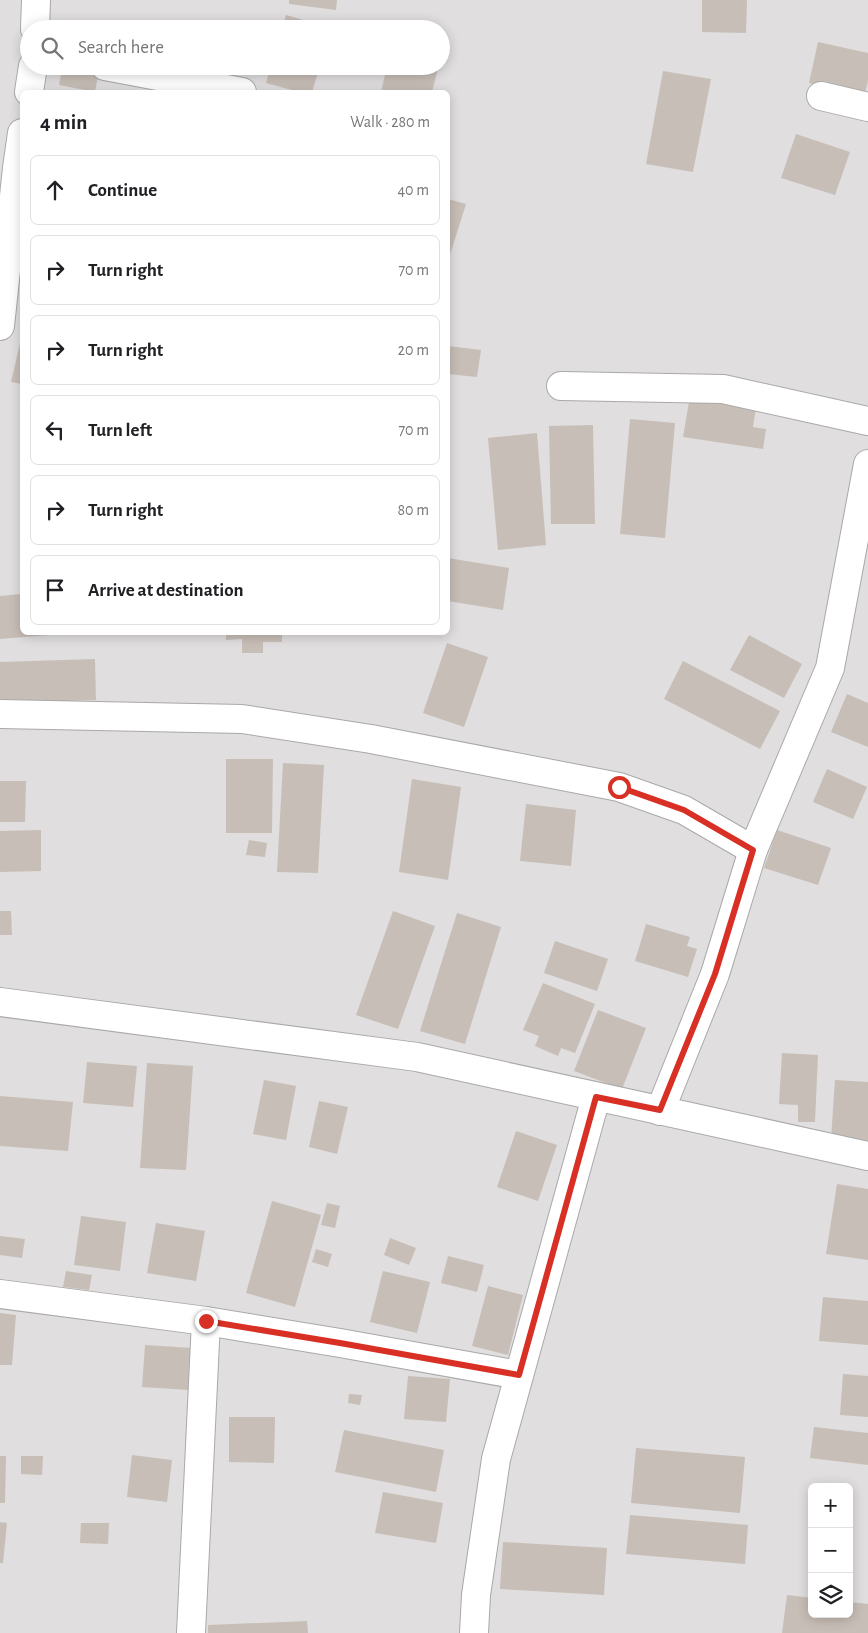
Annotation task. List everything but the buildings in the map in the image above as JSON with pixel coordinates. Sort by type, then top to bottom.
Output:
[{"type":"street","points":[[35,20],[36,0]]},
{"type":"street","points":[[29,90],[32,75]]},
{"type":"street","points":[[152,75],[231,90]]},
{"type":"street","points":[[821,96],[868,108]]},
{"type":"street","points":[[0,326],[8,166],[20,138]]},
{"type":"street","points":[[561,386],[723,389],[868,421]]},
{"type":"street","points":[[660,1110],[715,974],[753,850],[830,668],[868,464]]},
{"type":"street","points":[[0,714],[242,719],[371,739],[619,787],[684,810],[753,850]]},
{"type":"street","points":[[0,1002],[417,1057],[868,1156]]},
{"type":"street","points":[[474,1633],[476,1595],[496,1459],[596,1097]]},
{"type":"street","points":[[0,1294],[206,1321],[349,1344],[519,1375]]},
{"type":"street","points":[[191,1633],[206,1321]]},
{"type":"shaded area","points":[[0,0],[868,0],[868,1633],[0,1633]]},
{"type":"route","points":[[206,1321],[519,1375],[596,1097],[660,1110],[715,974],[753,850],[684,810],[619,787]]}]
